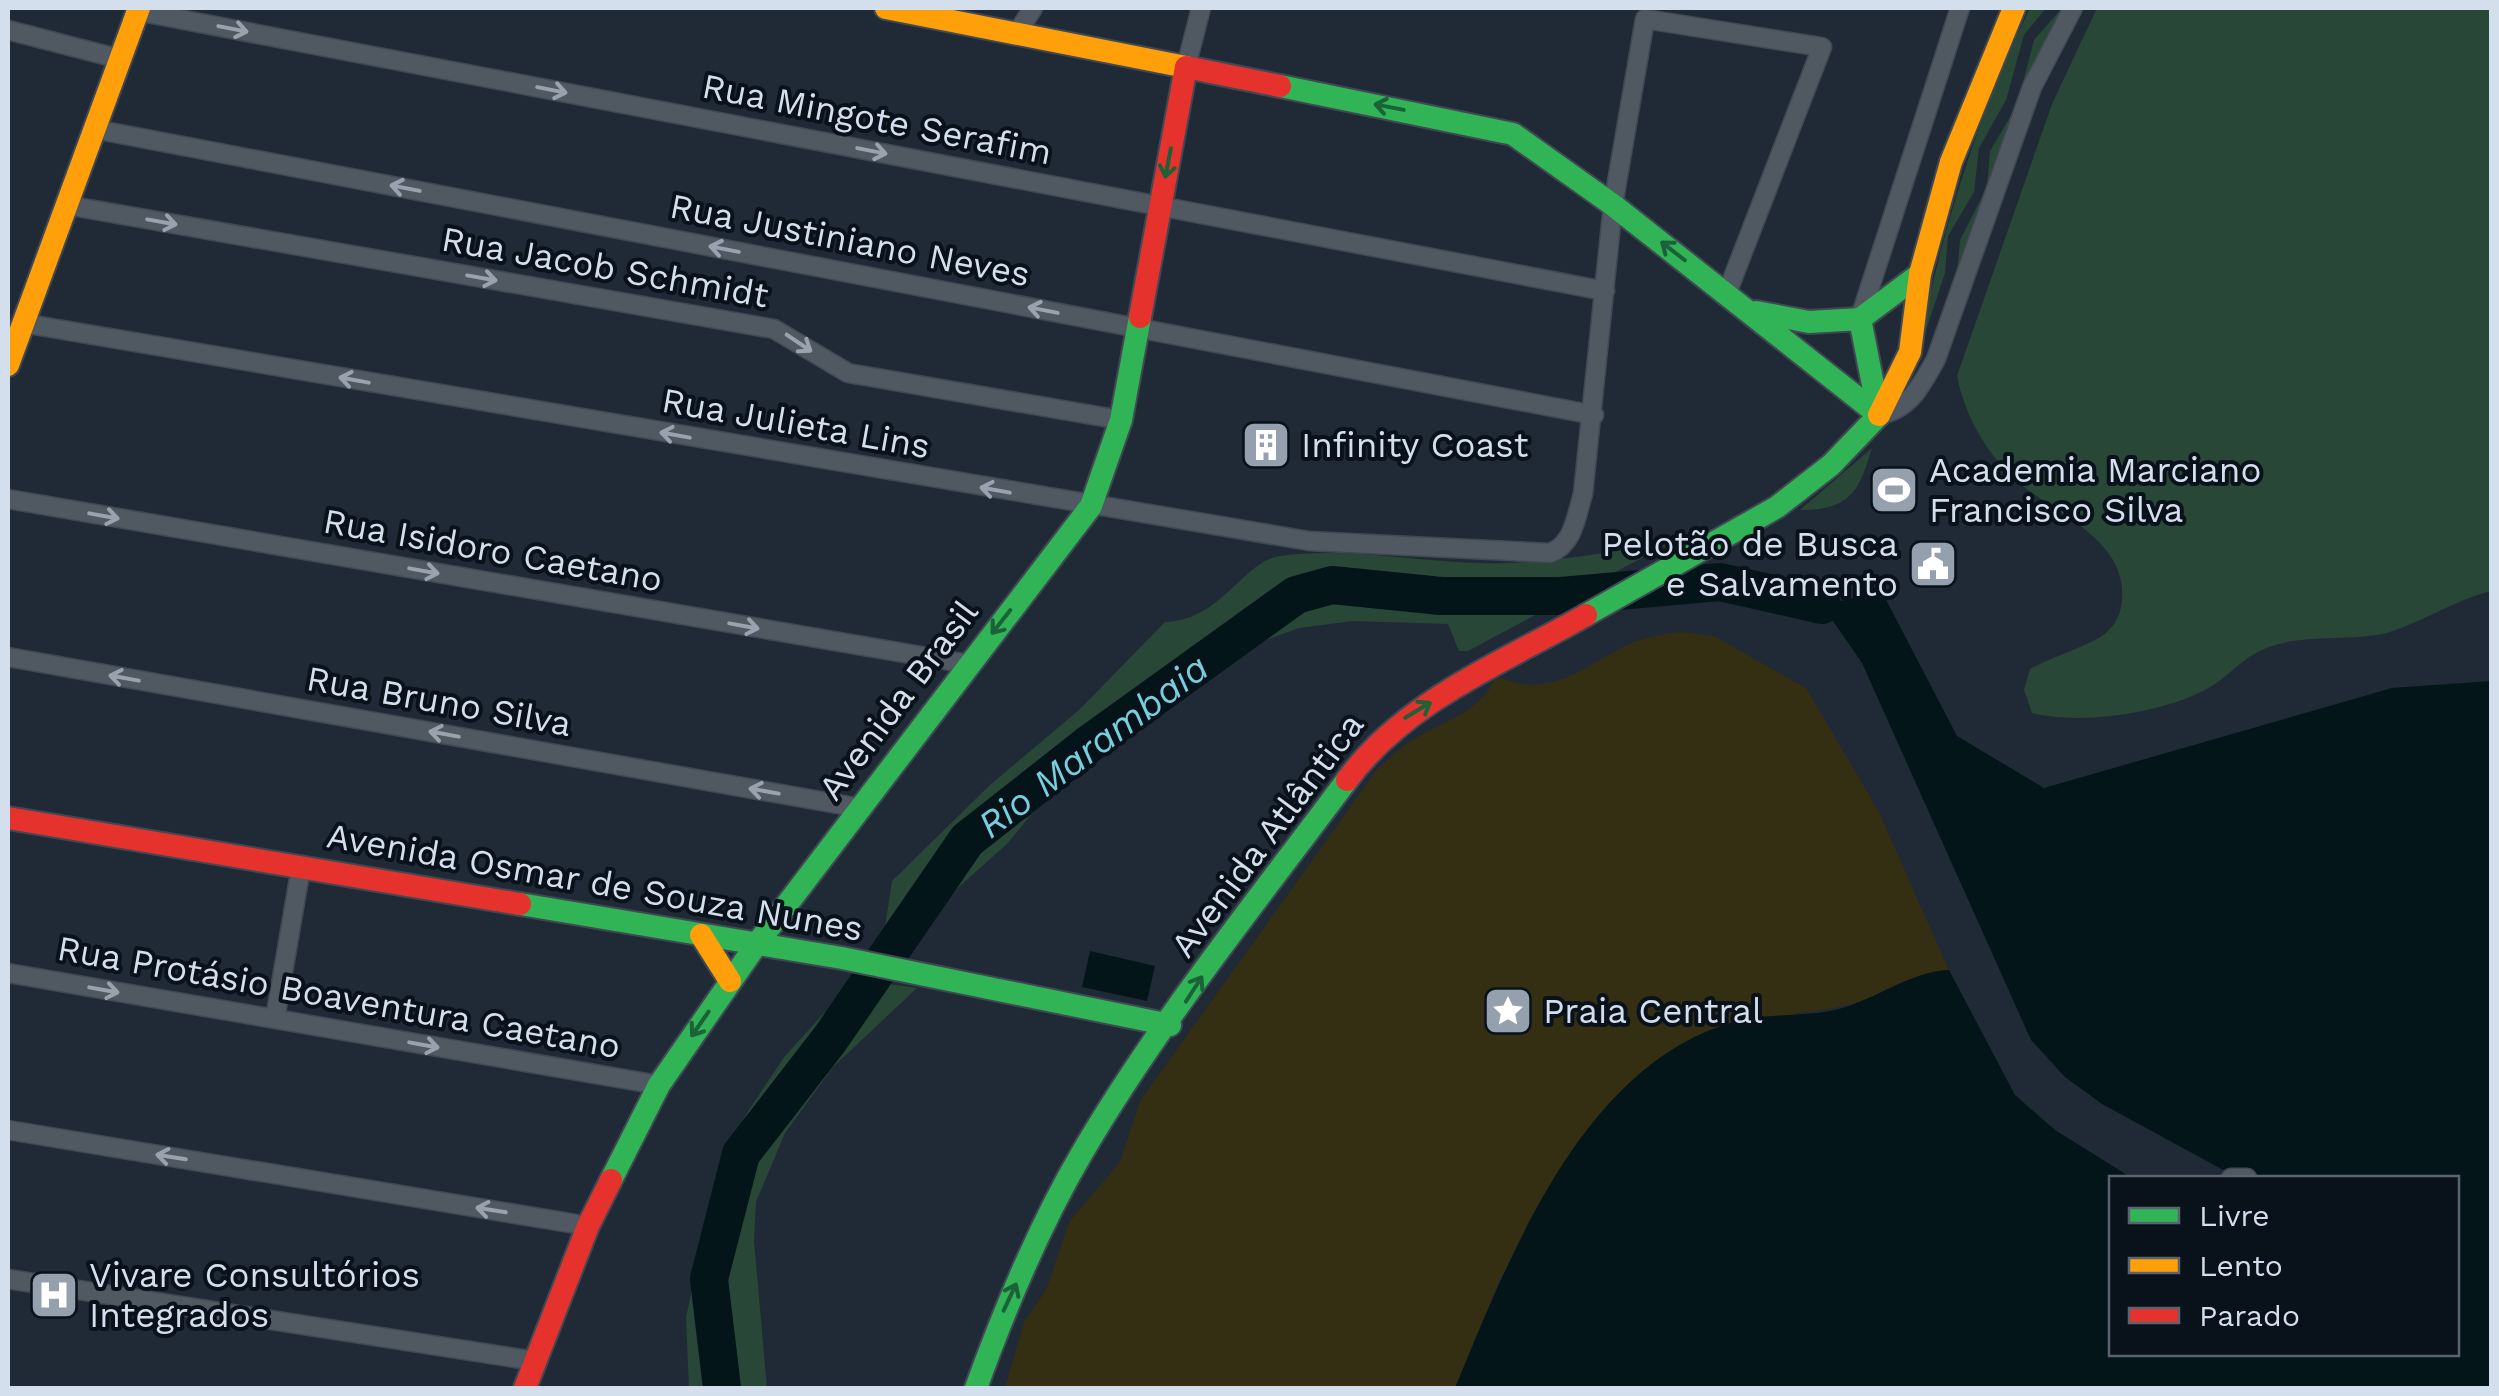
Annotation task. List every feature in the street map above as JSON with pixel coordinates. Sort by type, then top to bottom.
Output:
[{"type":"main road","points":[[896,8],[1494,128],[1530,144],[1614,205],[1878,415]]},
{"type":"main road","name":"Avenida Atlântica","points":[[976,1388],[1000,1321],[1044,1224],[1082,1153],[1369,750],[1400,721],[1751,524],[1831,465],[1878,415],[1900,380],[1910,352],[1920,274],[1974,97],[2014,8]]},
{"type":"main road","points":[[8,364],[138,9]]},
{"type":"main road","name":"Avenida Brasil","points":[[525,1388],[588,1226],[659,1085],[756,945],[1091,506],[1121,420],[1186,67]]},
{"type":"main road","points":[[1750,310],[1809,322],[1860,318],[1882,307],[1920,274]]},
{"type":"main road","points":[[1860,318],[1878,415]]},
{"type":"main road","name":"Avenida Osmar de Souza Nunes","points":[[8,818],[842,958],[1170,1025]]},
{"type":"main road","points":[[701,935],[730,981]]},
{"type":"street","points":[[1017,33],[1033,8]]},
{"type":"street","name":"Avenida Brasil","points":[[1186,67],[1200,8]]},
{"type":"street","points":[[1860,318],[1960,8]]},
{"type":"street","points":[[1878,415],[1898,411],[1918,391],[1936,359],[2032,87],[2072,8]]},
{"type":"street","name":"Rua Mingote Serafim","points":[[138,9],[1605,291]]},
{"type":"street","points":[[1594,415],[1614,205],[1645,19],[1673,15],[1822,46],[1727,293]]},
{"type":"street","points":[[8,30],[120,59]]},
{"type":"street","name":"Rua Justiniano Neves","points":[[94,129],[1594,415]]},
{"type":"street","name":"Rua Jacob Schmidt","points":[[66,205],[774,329],[848,373],[1121,420]]},
{"type":"street","name":"Rua Julieta Lins","points":[[22,323],[1091,506],[1351,546],[1550,553],[1562,548],[1583,494],[1594,415]]},
{"type":"street","name":"Rua Isidoro Caetano","points":[[8,500],[968,664]]},
{"type":"street","name":"Rua Bruno Silva","points":[[8,657],[860,808]]},
{"type":"street","points":[[275,1019],[301,868]]},
{"type":"street","name":"Rua Protásio Boaventura Caetano","points":[[8,973],[659,1085]]},
{"type":"street","points":[[8,1130],[588,1226]]},
{"type":"street","points":[[8,1279],[534,1361]]},
{"type":"green space","points":[[2030,8],[2046,8],[2024,35],[2006,100],[1979,148],[1974,192],[1948,236],[1945,273],[1917,357],[1962,178],[1993,92]]},
{"type":"green space","points":[[2062,8],[2067,8],[1957,274],[1960,240],[1987,187],[1990,151],[2017,105],[2034,40]]},
{"type":"green space","points":[[2097,8],[2491,8],[2491,591],[2393,631],[2293,641],[2266,648],[2213,685],[2164,706],[2119,715],[2073,718],[2032,713],[2024,690],[2030,669],[2110,630],[2122,600],[2121,579],[2113,560],[2086,530],[2017,481],[1996,458],[1971,419],[1957,376],[2052,104]]},
{"type":"green space","points":[[1872,448],[1850,496],[1831,506],[1800,510]]},
{"type":"green space","points":[[1668,544],[1468,651],[1459,651],[1448,624],[1353,621],[1299,628],[1213,659],[1132,728],[1059,781],[1007,844],[925,917],[913,943],[883,941],[892,881],[991,784],[1079,710],[1165,622],[1202,612],[1267,560],[1329,553],[1502,563]]},
{"type":"green space","points":[[855,979],[917,988],[833,1067],[785,1133],[756,1202],[754,1241],[767,1388],[689,1388],[686,1317],[717,1175],[747,1113],[785,1056]]},
{"type":"sand","name":"Praia Central","points":[[1681,632],[1714,636],[1806,688],[1878,810],[1949,970],[1855,1003],[1797,1013],[1502,1275],[1455,1388],[1005,1388],[1024,1322],[1046,1290],[1069,1222],[1120,1162],[1140,1101],[1376,771],[1407,744],[1469,709],[1496,676],[1516,682],[1550,683],[1633,642]]},
{"type":"shaded area","points":[[1882,592],[1957,736],[2044,788],[2392,688],[2491,681],[2491,1388],[1455,1388],[1501,1281],[1559,1170],[1595,1120],[1636,1077],[1683,1043],[1737,1021],[1835,1010],[1920,975],[1949,970],[2015,1095],[2055,1130],[2129,1176],[2109,1176],[2109,1356],[2459,1356],[2459,1176],[2250,1176],[2227,1172],[2102,1104],[2065,1077],[2031,1040],[1862,663],[1822,605]]},
{"type":"shaded area","points":[[1090,951],[1155,966],[1147,1001],[1082,987]]},
{"type":"waterway","name":"Rio Marambaia","points":[[722,1388],[709,1279],[741,1154],[830,1039],[967,840],[1089,744],[1296,595],[1332,585],[1441,596],[1561,596],[1720,582],[1822,605]]},
{"type":"traffic: fast","points":[[1280,86],[1513,134],[1613,205],[1879,415]]},
{"type":"traffic: fast","points":[[1860,319],[1920,274]]},
{"type":"traffic: fast","points":[[1756,312],[1809,322],[1860,319],[1879,415]]},
{"type":"traffic: fast","points":[[611,1180],[659,1085],[756,945],[1091,506],[1121,420],[1140,317]]},
{"type":"traffic: fast","points":[[1586,615],[1777,507],[1831,465],[1879,415]]},
{"type":"traffic: fast","points":[[976,1388],[1037,1238],[1112,1105],[1209,963],[1347,780]]},
{"type":"traffic: fast","points":[[520,904],[842,958],[1170,1025]]},
{"type":"traffic: slow","points":[[8,365],[139,8]]},
{"type":"traffic: slow","points":[[886,8],[1186,67]]},
{"type":"traffic: slow","points":[[1879,415],[1910,352],[1920,274],[1951,162],[2014,8]]},
{"type":"traffic: slow","points":[[701,935],[730,981]]},
{"type":"traffic: jam","points":[[1140,317],[1186,67],[1280,86]]},
{"type":"traffic: jam","points":[[1347,780],[1370,752],[1426,706],[1586,615]]},
{"type":"traffic: jam","points":[[8,818],[520,904]]},
{"type":"traffic: jam","points":[[525,1388],[588,1226],[611,1180]]},
{"type":"place","name":"Infinity Coast","points":[[1266,445]]},
{"type":"place","name":"Academia Marciano Francisco Silva","points":[[1894,490]]},
{"type":"place","name":"Pelotão de Busca e Salvamento","points":[[1933,564]]},
{"type":"place","name":"Praia Central","points":[[1508,1011]]},
{"type":"place","name":"Vivare Consultórios Integrados","points":[[54,1295]]}]
